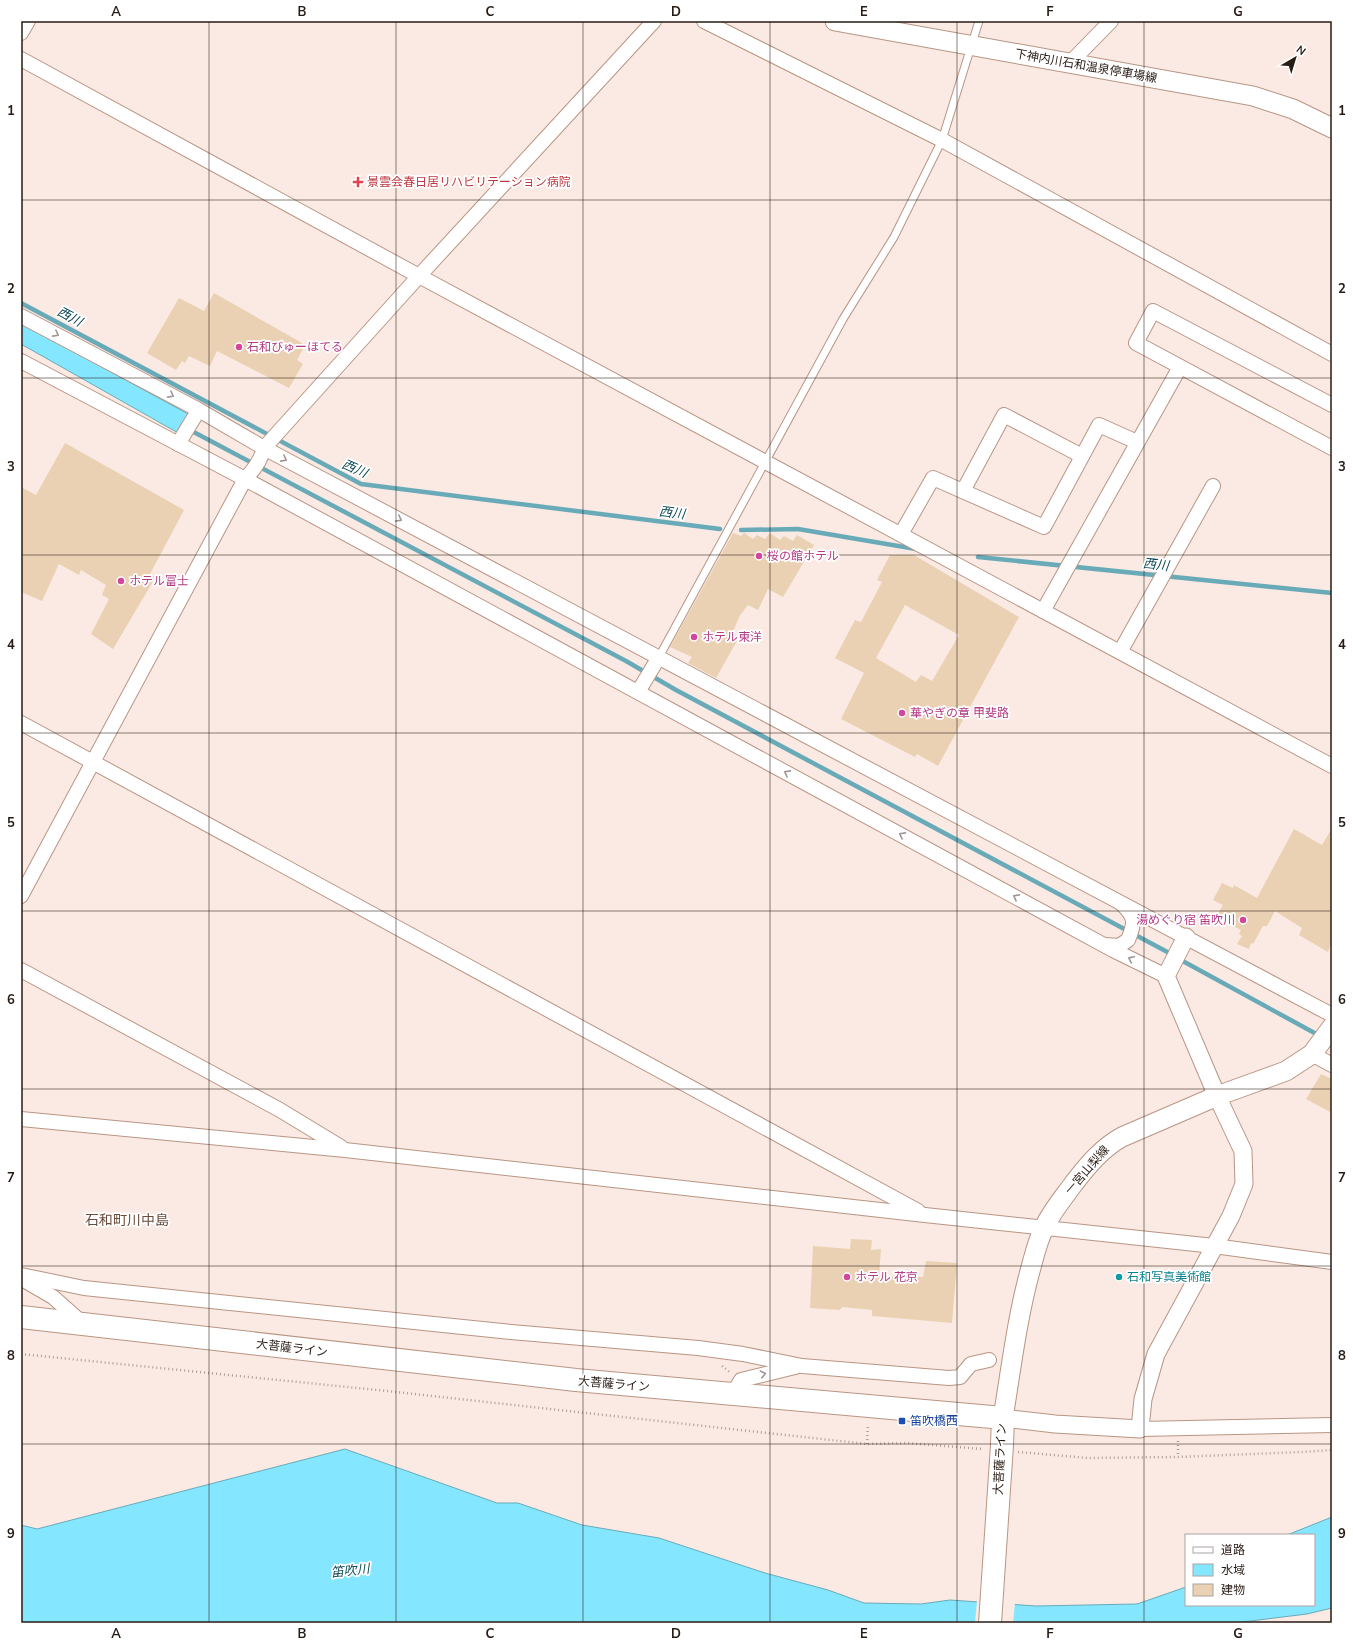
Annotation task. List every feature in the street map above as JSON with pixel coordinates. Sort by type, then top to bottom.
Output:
[{"type":"highway","name":"大菩薩ライン","points":[[21,1316],[408,1362],[576,1380],[1003,1418],[990,1623]]},
{"type":"main road","name":"下神内川石和温泉停車場線","points":[[836,21],[1253,96],[1293,109],[1332,128]]},
{"type":"main road","name":"一宮山梨線","points":[[1003,1418],[1020,1308],[1036,1249],[1044,1227],[1080,1175],[1110,1143],[1217,1096],[1286,1071],[1322,1041]]},
{"type":"street","points":[[21,33],[28,21]]},
{"type":"street","points":[[21,896],[248,476],[265,448],[419,276],[654,21]]},
{"type":"street","points":[[704,21],[942,140],[1332,354]]},
{"type":"street","points":[[1070,63],[1111,21]]},
{"type":"street","points":[[21,59],[419,276],[1332,766]]},
{"type":"street","points":[[1332,405],[1152,311],[1136,343],[1332,448]]},
{"type":"street","points":[[21,316],[196,413],[265,448],[1120,902],[1183,942],[1332,1015]]},
{"type":"street","points":[[21,360],[181,440],[248,476],[638,692],[1104,945],[1169,970]]},
{"type":"street","points":[[1043,611],[1180,367]]},
{"type":"street","points":[[181,440],[196,413]]},
{"type":"street","points":[[963,491],[1004,416],[1082,456]]},
{"type":"street","points":[[901,534],[933,478],[1044,527],[1099,425],[1137,442]]},
{"type":"street","points":[[1120,652],[1212,486]]},
{"type":"street","points":[[638,692],[659,657]]},
{"type":"street","points":[[21,723],[925,1215]]},
{"type":"street","points":[[1104,945],[1119,946],[1128,940],[1131,934],[1133,927],[1132,914],[1120,902]]},
{"type":"street","points":[[1140,1429],[1143,1399],[1156,1354],[1231,1216],[1244,1184],[1243,1151],[1217,1096],[1169,970],[1183,942]]},
{"type":"street","points":[[21,970],[280,1110],[345,1150]]},
{"type":"street","points":[[1322,1041],[1332,1065]]},
{"type":"street","points":[[21,1118],[345,1150],[1214,1246],[1332,1262]]},
{"type":"street","points":[[21,1275],[84,1288],[511,1332],[698,1348],[743,1354],[802,1366],[949,1378],[960,1377],[971,1364],[989,1360]]},
{"type":"street","points":[[21,1278],[53,1297],[81,1322]]},
{"type":"street","points":[[733,1394],[741,1380],[802,1366]]},
{"type":"street","points":[[1003,1418],[1055,1424],[1140,1429],[1332,1425]]},
{"type":"lane","points":[[659,657],[843,319],[894,237],[942,140],[979,21]]},
{"type":"path","points":[[21,1354],[379,1390],[867,1444],[907,1443],[1002,1449],[1088,1458],[1178,1457],[1332,1450]]},
{"type":"path","points":[[867,1444],[869,1417]]},
{"type":"path","points":[[1178,1435],[1178,1457]]},
{"type":"water","points":[[21,323],[190,415],[180,434],[21,344]]},
{"type":"water","name":"笛吹川","points":[[345,1449],[497,1503],[518,1503],[582,1525],[659,1538],[765,1573],[828,1590],[864,1603],[921,1604],[950,1600],[1036,1606],[1137,1604],[1185,1587],[1185,1606],[1315,1606],[1315,1534],[1290,1534],[1332,1517],[1332,1608],[1307,1614],[1234,1623],[21,1623],[21,1525],[37,1529]]},
{"type":"pier","points":[[977,1600],[1015,1603],[1013,1623],[975,1623]]},
{"type":"building","points":[[214,293],[302,343],[301,346],[304,347],[297,360],[303,364],[289,388],[217,351],[210,366],[189,356],[185,363],[182,361],[176,370],[147,353],[179,298],[204,311]]},
{"type":"building","points":[[65,443],[184,510],[150,574],[155,578],[113,649],[91,634],[109,599],[102,595],[106,585],[81,570],[79,575],[59,564],[42,601],[21,592],[21,487],[36,495]]},
{"type":"building","points":[[733,533],[741,536],[744,533],[753,539],[757,535],[765,539],[770,533],[780,540],[784,536],[793,541],[797,535],[814,545],[783,597],[768,589],[758,610],[748,605],[740,615],[732,634],[738,639],[716,678],[688,663],[692,657],[670,647]]},
{"type":"building","points":[[890,555],[914,555],[1019,617],[938,766],[917,754],[915,757],[841,719],[864,673],[835,658],[855,620],[861,622],[882,582],[877,580]],"holes":[[[905,605],[959,635],[932,681],[921,675],[916,682],[876,658]]]},
{"type":"building","points":[[1332,828],[1332,940],[1328,952],[1299,935],[1302,928],[1275,911],[1267,926],[1263,926],[1253,944],[1251,943],[1249,949],[1237,944],[1242,936],[1239,934],[1241,930],[1216,917],[1223,905],[1213,900],[1222,883],[1233,888],[1234,885],[1257,898],[1294,829],[1322,845]]},
{"type":"building","points":[[1321,1074],[1332,1079],[1332,1113],[1306,1099]]},
{"type":"building","points":[[851,1239],[872,1240],[871,1250],[881,1249],[879,1276],[923,1277],[926,1261],[957,1263],[952,1323],[872,1316],[872,1310],[842,1307],[840,1310],[810,1308],[813,1246],[850,1249]]},
{"type":"waterway","name":"西川","points":[[21,303],[361,484],[720,529]]},
{"type":"waterway","points":[[188,429],[626,661],[676,690],[1173,955]]},
{"type":"waterway","name":"西川","points":[[741,530],[798,529],[916,549]]},
{"type":"waterway","name":"西川","points":[[978,557],[1332,593]]},
{"type":"waterway","points":[[1179,959],[1320,1036]]},
{"type":"place","name":"景雲会春日居リハビリテーション病院","points":[[358,182]]},
{"type":"place","name":"石和びゅーほてる","points":[[239,347]]},
{"type":"place","name":"桜の館ホテル","points":[[759,556]]},
{"type":"place","name":"ホテル富士","points":[[121,581]]},
{"type":"place","name":"ホテル東洋","points":[[694,637]]},
{"type":"place","name":"華やぎの章 甲斐路","points":[[902,713]]},
{"type":"place","name":"湯めぐり宿 笛吹川","points":[[1243,920]]},
{"type":"place","name":"ホテル 花京","points":[[847,1277]]},
{"type":"place","name":"石和写真美術館","points":[[1119,1277]]},
{"type":"place","name":"笛吹橋西","points":[[902,1421]]},
{"type":"district","name":"石和町川中島","points":[[127,1220]]}]
